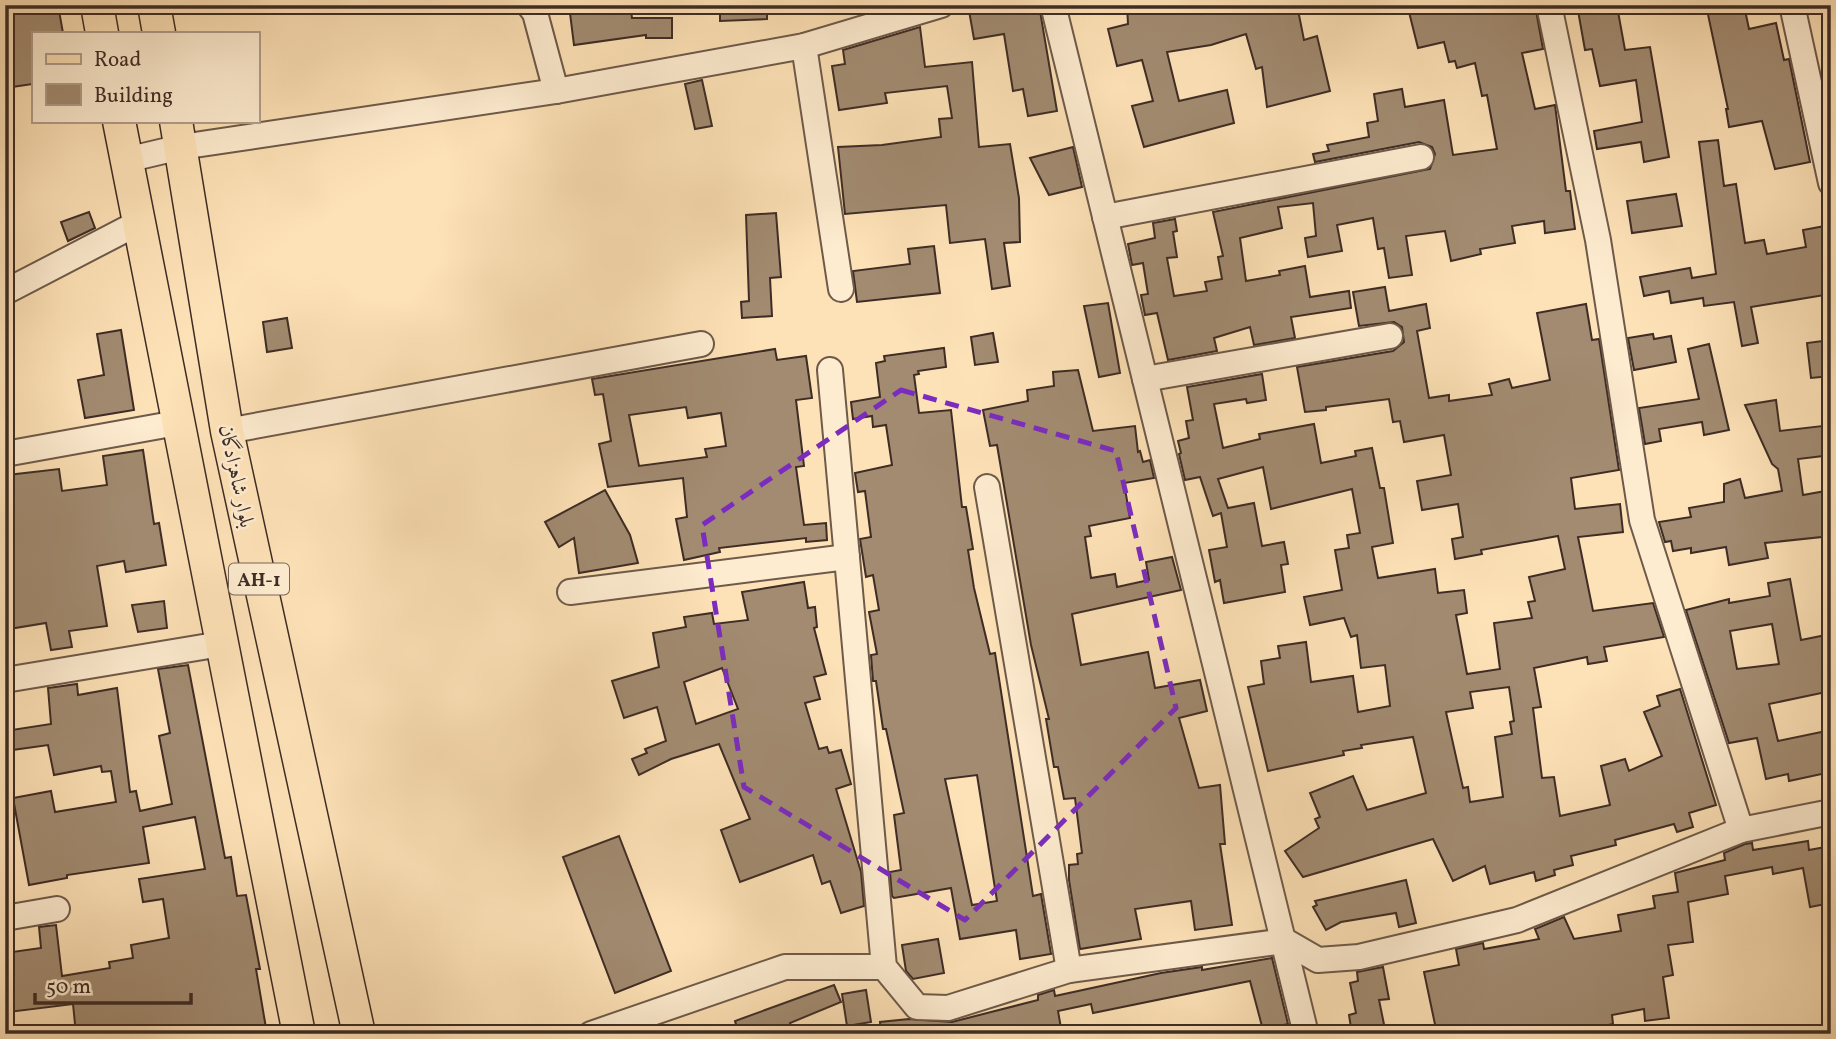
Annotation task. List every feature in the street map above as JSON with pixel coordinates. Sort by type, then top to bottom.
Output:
[{"type":"main road","points":[[97,5],[102,32]]},
{"type":"main road","points":[[154,5],[159,32]]},
{"type":"main road","name":"AH-1","points":[[119,122],[299,1034]]},
{"type":"main road","name":"بلوار شاهزادگان","points":[[179,134],[227,431],[359,1034]]},
{"type":"street","points":[[529,5],[536,13],[556,91]]},
{"type":"street","points":[[126,160],[179,134],[556,91],[804,46],[941,5]]},
{"type":"street","points":[[1053,5],[1306,1034]]},
{"type":"street","points":[[1549,5],[1598,240],[1642,520],[1741,830]]},
{"type":"street","points":[[1792,5],[1831,183]]},
{"type":"street","points":[[804,46],[841,289]]},
{"type":"street","points":[[1105,217],[1421,157]]},
{"type":"street","points":[[5,292],[138,223]]},
{"type":"street","points":[[1145,379],[1390,336]]},
{"type":"street","points":[[227,431],[701,344]]},
{"type":"street","points":[[830,370],[884,967],[917,1007],[948,1008],[1069,970],[1285,942],[1318,960],[1359,957],[1517,920],[1741,830],[1831,812]]},
{"type":"street","points":[[5,454],[177,423]]},
{"type":"street","points":[[987,487],[1069,970]]},
{"type":"street","points":[[569,592],[847,557]]},
{"type":"street","points":[[5,680],[221,644]]},
{"type":"street","points":[[5,918],[57,909]]},
{"type":"street","points":[[591,1034],[785,967],[884,967]]},
{"type":"highlighted area","points":[[901,390],[1116,451],[1176,708],[965,920],[744,787],[702,525]]},
{"type":"building","points":[[5,5],[58,5],[63,32],[32,32],[32,84],[5,88]]},
{"type":"building","points":[[569,5],[622,5],[623,11],[631,10],[632,18],[672,18],[672,38],[646,38],[646,35],[574,45]]},
{"type":"building","points":[[720,5],[767,5],[767,19],[720,21]]},
{"type":"building","points":[[968,5],[1000,5],[1001,8],[1039,5],[1057,111],[1028,116],[1023,89],[1013,91],[1004,34],[974,39]]},
{"type":"building","points":[[1127,5],[1201,5],[1202,14],[1230,5],[1297,5],[1304,40],[1317,36],[1330,91],[1267,107],[1262,67],[1256,69],[1246,34],[1211,45],[1167,52],[1179,101],[1227,90],[1234,123],[1144,147],[1132,106],[1153,101],[1142,60],[1117,66],[1108,29],[1128,24]]},
{"type":"building","points":[[1440,5],[1535,5],[1543,49],[1522,53],[1535,109],[1555,105],[1566,191],[1570,191],[1575,229],[1545,233],[1544,221],[1512,226],[1515,243],[1480,249],[1481,254],[1451,261],[1445,231],[1406,236],[1412,275],[1389,278],[1384,248],[1378,249],[1373,218],[1337,225],[1342,251],[1308,257],[1305,238],[1316,236],[1313,203],[1278,207],[1282,228],[1240,238],[1246,281],[1280,275],[1279,271],[1305,266],[1310,297],[1349,291],[1351,308],[1291,317],[1295,338],[1254,345],[1250,327],[1214,338],[1217,351],[1168,360],[1157,313],[1145,315],[1141,295],[1148,294],[1143,263],[1132,265],[1128,244],[1155,238],[1153,223],[1175,219],[1177,231],[1173,232],[1177,257],[1167,258],[1174,296],[1207,291],[1205,282],[1222,279],[1218,257],[1223,256],[1213,212],[1430,169],[1435,154],[1432,147],[1419,142],[1315,162],[1313,154],[1329,151],[1327,145],[1369,137],[1367,123],[1378,121],[1374,94],[1402,89],[1405,107],[1444,100],[1453,155],[1497,149],[1487,95],[1482,96],[1475,63],[1457,68],[1455,61],[1449,62],[1444,42],[1418,48],[1409,12]]},
{"type":"building","points":[[1577,5],[1593,5],[1594,10],[1617,6],[1625,50],[1650,47],[1669,157],[1644,162],[1641,142],[1597,149],[1594,131],[1642,122],[1636,80],[1600,86],[1592,49],[1585,50]]},
{"type":"building","points":[[1706,5],[1731,5],[1733,12],[1745,10],[1749,29],[1776,23],[1784,60],[1789,59],[1810,162],[1775,169],[1762,121],[1729,127],[1728,109]]},
{"type":"building","points":[[920,27],[925,67],[972,62],[979,147],[1010,144],[1019,198],[1020,242],[1004,243],[1010,286],[992,289],[985,239],[950,243],[946,205],[845,214],[838,147],[882,145],[941,137],[939,119],[952,118],[947,86],[885,93],[887,103],[839,110],[832,66],[845,64],[843,50]]},
{"type":"building","points":[[702,80],[712,126],[695,129],[685,84]]},
{"type":"building","points":[[1718,140],[1724,186],[1736,184],[1745,243],[1764,240],[1767,254],[1806,247],[1803,230],[1825,226],[1831,260],[1831,294],[1751,307],[1758,343],[1742,346],[1734,302],[1704,306],[1703,298],[1671,303],[1669,291],[1644,296],[1640,277],[1690,268],[1692,278],[1716,274],[1699,142]]},
{"type":"building","points":[[1073,147],[1082,187],[1049,195],[1030,158]]},
{"type":"building","points":[[1676,194],[1682,226],[1632,233],[1627,201]]},
{"type":"building","points":[[89,212],[95,228],[68,241],[61,222]]},
{"type":"building","points":[[776,213],[781,277],[770,278],[772,316],[742,318],[741,302],[749,301],[746,215]]},
{"type":"building","points":[[934,246],[940,293],[857,302],[853,271],[910,264],[908,249]]},
{"type":"building","points":[[1385,287],[1389,311],[1426,304],[1430,328],[1417,331],[1429,398],[1449,395],[1449,401],[1492,395],[1489,384],[1509,379],[1512,388],[1550,380],[1537,313],[1586,304],[1592,340],[1599,339],[1619,470],[1571,478],[1575,509],[1620,504],[1623,532],[1578,537],[1593,611],[1653,603],[1664,637],[1604,647],[1607,661],[1588,664],[1587,657],[1534,668],[1541,707],[1533,708],[1542,778],[1554,777],[1560,816],[1610,805],[1601,766],[1625,759],[1629,771],[1662,756],[1644,712],[1660,706],[1657,696],[1680,689],[1716,805],[1689,813],[1693,827],[1677,832],[1674,824],[1615,840],[1616,845],[1571,856],[1573,865],[1554,870],[1555,875],[1536,881],[1534,872],[1490,884],[1485,866],[1453,881],[1433,839],[1303,877],[1285,851],[1319,828],[1315,819],[1320,817],[1310,793],[1353,776],[1367,810],[1426,793],[1413,737],[1361,745],[1362,748],[1343,751],[1344,755],[1268,771],[1248,687],[1264,684],[1261,661],[1280,658],[1278,646],[1306,642],[1311,682],[1353,676],[1358,712],[1390,706],[1385,665],[1361,668],[1357,635],[1351,637],[1344,618],[1310,625],[1304,597],[1342,590],[1335,550],[1349,548],[1347,535],[1360,533],[1352,489],[1271,509],[1263,467],[1218,479],[1228,508],[1254,503],[1262,546],[1284,542],[1288,564],[1281,565],[1285,592],[1224,603],[1220,580],[1215,582],[1209,550],[1227,547],[1221,513],[1213,516],[1200,477],[1185,480],[1179,454],[1178,441],[1189,438],[1186,421],[1193,420],[1187,387],[1262,374],[1266,400],[1247,403],[1246,399],[1214,404],[1223,448],[1260,439],[1259,434],[1314,424],[1321,463],[1356,456],[1355,451],[1372,448],[1380,488],[1384,488],[1393,543],[1372,547],[1378,578],[1435,569],[1438,593],[1464,590],[1467,613],[1456,615],[1467,674],[1500,669],[1494,623],[1532,618],[1528,602],[1535,601],[1529,577],[1565,569],[1558,536],[1481,550],[1482,554],[1455,559],[1452,539],[1463,537],[1458,504],[1422,510],[1417,481],[1451,475],[1444,435],[1404,442],[1400,421],[1393,422],[1389,399],[1305,412],[1297,367],[1393,351],[1404,342],[1402,327],[1394,322],[1359,326],[1353,292]],"holes":[[[1509,687],[1514,721],[1510,722],[1512,734],[1495,737],[1503,797],[1470,802],[1468,787],[1463,788],[1446,712],[1473,708],[1470,692]]]},
{"type":"building","points":[[1108,303],[1120,373],[1099,377],[1084,306]]},
{"type":"building","points":[[287,318],[292,348],[267,352],[263,322]]},
{"type":"building","points":[[121,330],[134,410],[85,418],[78,380],[104,375],[97,334]]},
{"type":"building","points":[[993,333],[998,362],[975,365],[971,337]]},
{"type":"building","points":[[1653,334],[1654,339],[1671,336],[1676,362],[1634,370],[1628,338]]},
{"type":"building","points":[[1831,340],[1831,376],[1811,378],[1807,343]]},
{"type":"building","points":[[1709,344],[1729,430],[1704,435],[1702,422],[1659,429],[1661,441],[1645,444],[1639,408],[1699,399],[1688,349]]},
{"type":"building","points":[[944,348],[946,367],[918,371],[919,374],[914,375],[919,413],[951,410],[962,507],[966,507],[973,549],[968,550],[974,588],[990,654],[995,653],[1033,896],[1041,894],[1051,954],[1020,959],[1016,930],[960,939],[951,888],[894,898],[892,896],[890,872],[901,870],[894,815],[904,813],[886,729],[883,729],[876,681],[873,681],[871,655],[877,654],[869,612],[879,610],[873,575],[866,577],[860,539],[871,537],[865,491],[858,492],[855,473],[892,465],[886,425],[873,427],[872,416],[853,419],[851,402],[880,397],[876,363],[885,361],[884,356]],"holes":[[[977,775],[997,901],[972,905],[945,779]]]},
{"type":"building","points":[[775,349],[777,360],[806,356],[812,398],[796,400],[804,466],[796,467],[804,525],[826,523],[827,540],[806,542],[806,538],[719,548],[720,552],[684,560],[676,519],[687,517],[683,478],[608,487],[599,444],[611,441],[603,394],[595,395],[592,379]],"holes":[[[686,407],[688,418],[721,413],[726,446],[705,449],[707,457],[639,466],[629,415]]]},
{"type":"building","points":[[1078,370],[1093,431],[1135,426],[1138,452],[1140,451],[1143,462],[1150,460],[1154,478],[1124,483],[1130,518],[1089,526],[1091,536],[1085,537],[1091,578],[1115,574],[1117,587],[1149,580],[1146,562],[1172,557],[1181,590],[1072,614],[1081,665],[1148,652],[1155,688],[1200,680],[1207,711],[1179,718],[1199,788],[1220,785],[1225,844],[1220,844],[1232,925],[1195,930],[1191,901],[1135,909],[1141,939],[1080,949],[1069,880],[1069,865],[1078,864],[1077,854],[1082,853],[1075,798],[1064,799],[1058,767],[1054,767],[1046,719],[1049,719],[1031,645],[997,445],[990,446],[983,410],[1028,401],[1027,390],[1054,386],[1053,372]]},
{"type":"building","points":[[1776,400],[1780,431],[1831,425],[1831,455],[1798,459],[1803,495],[1831,490],[1831,536],[1765,543],[1768,558],[1729,565],[1726,547],[1691,553],[1691,548],[1673,551],[1671,541],[1665,542],[1659,522],[1691,517],[1689,508],[1724,502],[1724,484],[1740,479],[1745,498],[1782,491],[1778,469],[1772,464],[1745,405]]},
{"type":"building","points":[[143,450],[154,524],[159,523],[166,565],[126,572],[124,561],[97,566],[107,626],[69,631],[72,647],[51,650],[46,623],[9,629],[5,605],[5,516],[13,515],[8,475],[59,469],[62,491],[107,485],[103,456]]},
{"type":"building","points":[[605,490],[630,535],[638,563],[579,573],[574,538],[559,547],[545,522]]},
{"type":"building","points":[[1790,579],[1801,640],[1826,635],[1831,659],[1831,691],[1769,704],[1778,741],[1831,730],[1831,772],[1789,781],[1788,774],[1766,779],[1757,738],[1729,743],[1686,610],[1729,599],[1729,603],[1770,596],[1768,583]],"holes":[[[1772,624],[1779,664],[1737,669],[1730,631]]]},
{"type":"building","points":[[804,582],[808,608],[815,607],[817,627],[814,628],[826,674],[814,677],[820,699],[805,703],[819,749],[827,747],[829,753],[841,750],[851,784],[836,789],[861,872],[864,906],[841,913],[830,881],[822,884],[813,855],[740,882],[721,830],[750,819],[719,744],[671,759],[639,775],[632,759],[647,753],[645,749],[666,741],[657,707],[624,718],[612,681],[659,667],[653,633],[686,627],[684,617],[712,613],[714,624],[748,620],[742,592]],"holes":[[[722,668],[738,709],[696,724],[684,682]]]},
{"type":"building","points":[[164,601],[167,628],[138,632],[132,605]]},
{"type":"building","points":[[188,665],[225,858],[231,857],[237,896],[246,895],[260,969],[256,969],[267,1034],[76,1034],[73,1004],[9,1012],[5,953],[41,948],[39,927],[56,925],[62,976],[110,968],[109,962],[133,958],[131,945],[169,938],[163,899],[143,902],[139,879],[205,869],[195,817],[143,827],[149,863],[67,875],[67,878],[29,885],[13,798],[51,791],[55,812],[116,802],[111,771],[102,772],[101,766],[54,775],[48,745],[5,751],[5,731],[51,724],[48,688],[77,684],[78,695],[117,688],[130,792],[136,791],[140,811],[172,804],[159,736],[170,733],[158,669]]},
{"type":"building","points":[[619,836],[671,971],[615,993],[563,857]]},
{"type":"building","points":[[1808,841],[1809,850],[1831,846],[1831,903],[1810,907],[1803,868],[1773,874],[1772,867],[1725,876],[1728,894],[1688,902],[1693,942],[1668,945],[1673,975],[1663,977],[1669,1018],[1645,1021],[1644,1009],[1612,1015],[1613,1024],[1568,1034],[1508,1034],[1507,1027],[1480,1034],[1437,1034],[1424,972],[1459,965],[1456,949],[1483,943],[1484,949],[1539,939],[1535,929],[1564,917],[1574,939],[1621,931],[1618,915],[1655,908],[1653,896],[1678,892],[1675,873],[1725,860],[1724,853],[1745,844],[1752,843],[1753,850]]},
{"type":"building","points":[[1406,880],[1416,923],[1399,927],[1396,913],[1341,922],[1326,930],[1313,907],[1317,905],[1315,901]]},
{"type":"building","points":[[938,939],[944,973],[913,979],[906,971],[902,945]]},
{"type":"building","points":[[1272,958],[1288,1024],[1263,1030],[1250,981],[1093,1013],[1091,1004],[1058,1011],[1061,1028],[1031,1034],[881,1034],[880,1022],[909,1019],[952,1022],[1038,1000],[1038,995],[1054,990],[1055,996],[1161,973],[1202,967],[1202,970]]},
{"type":"building","points":[[1383,967],[1389,999],[1379,1000],[1386,1034],[1352,1034],[1349,1015],[1356,1013],[1350,983],[1358,981],[1357,972]]},
{"type":"building","points":[[834,985],[841,1002],[790,1023],[793,1034],[739,1034],[735,1021]]},
{"type":"building","points":[[866,990],[871,1022],[847,1026],[842,994]]}]
